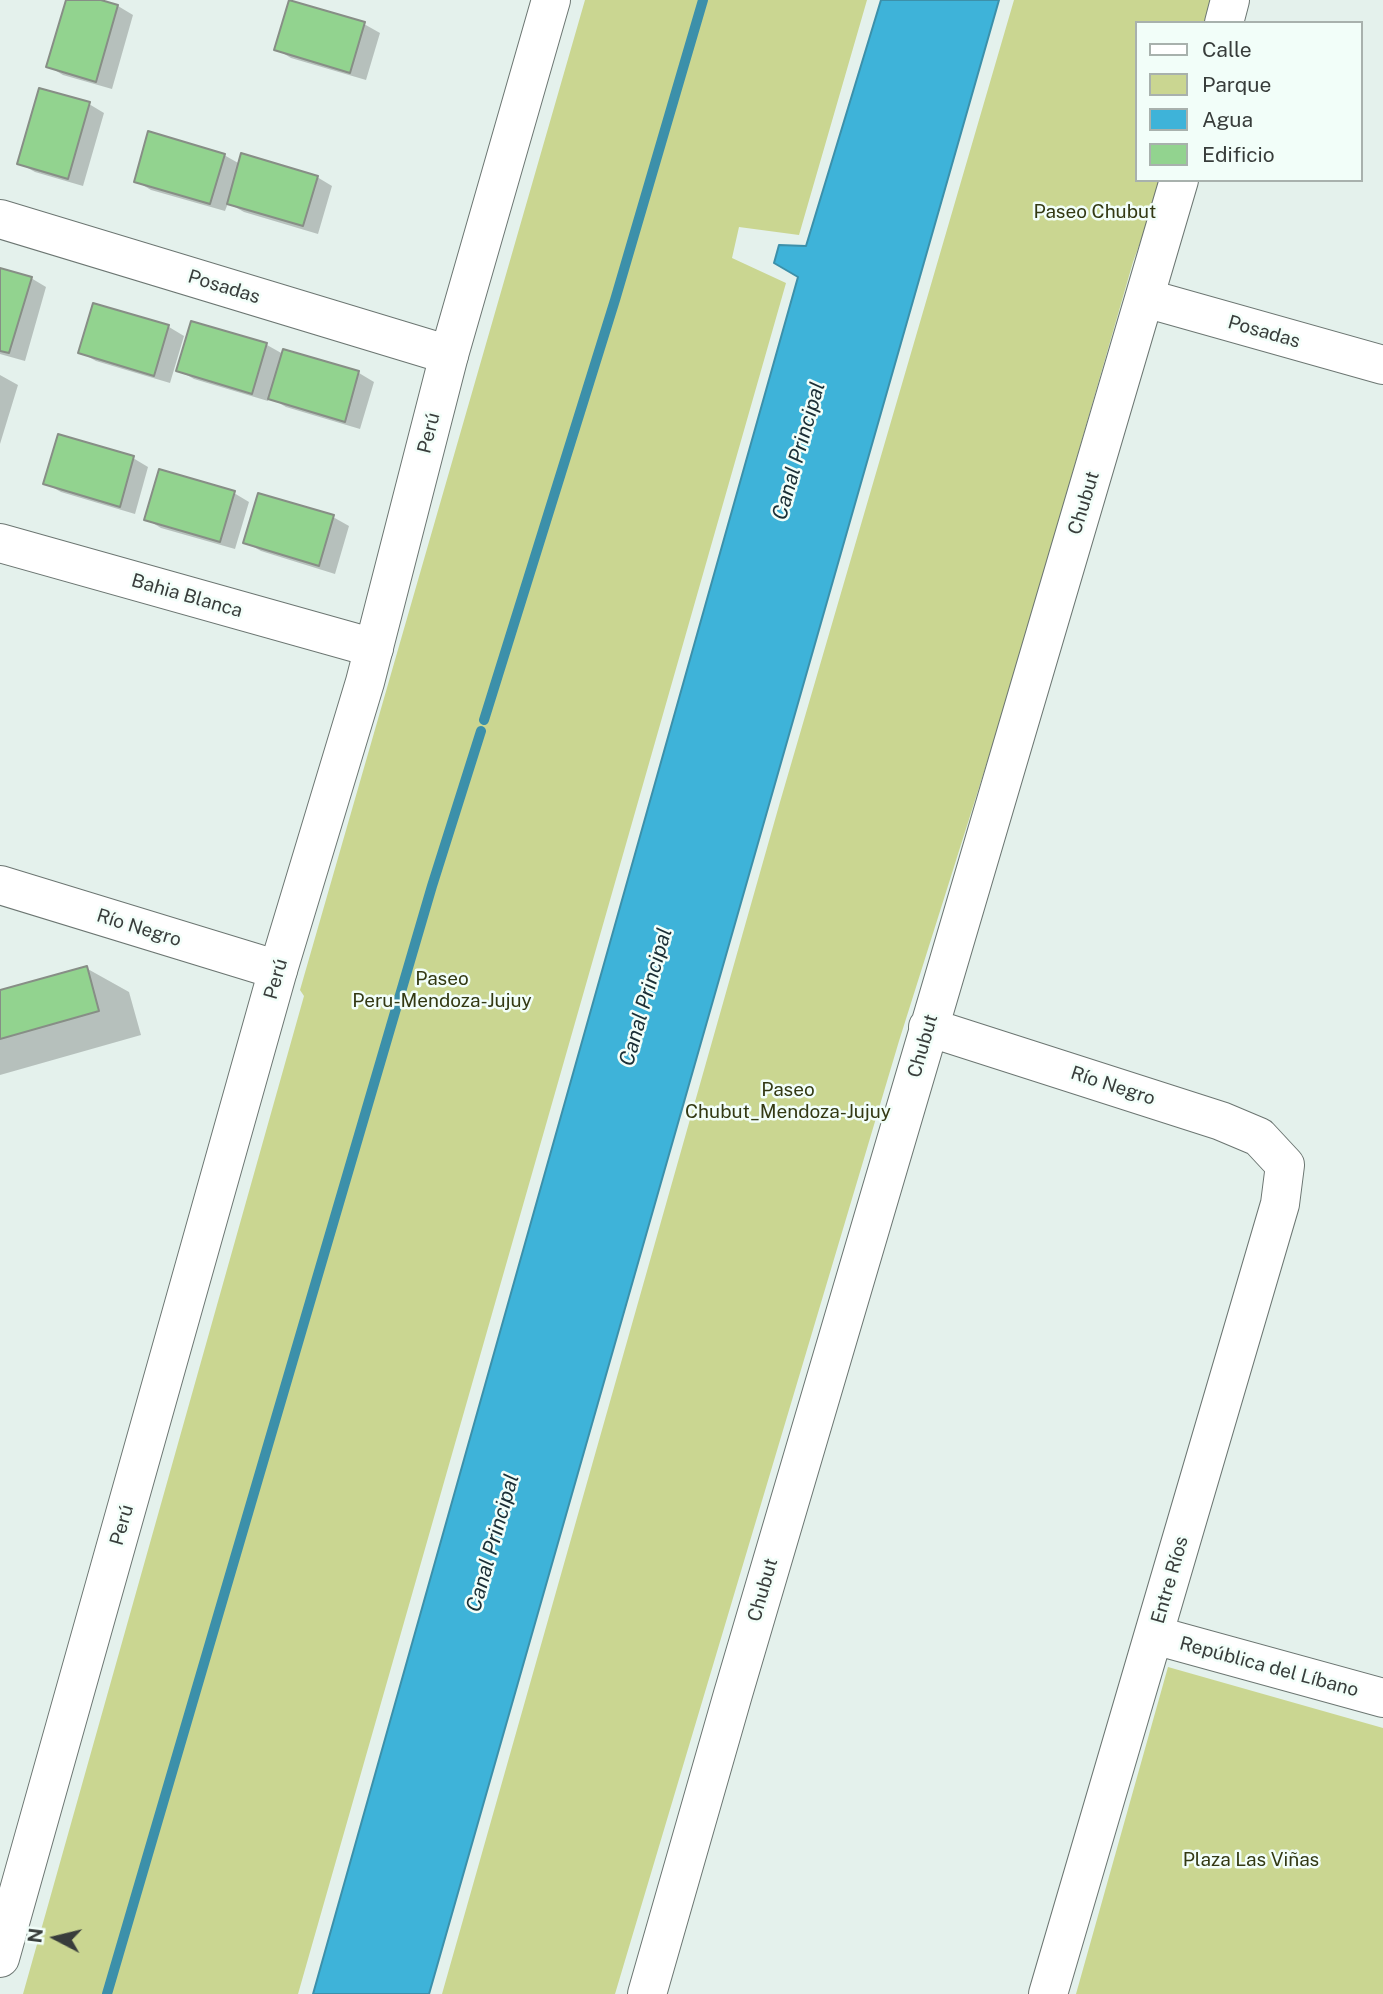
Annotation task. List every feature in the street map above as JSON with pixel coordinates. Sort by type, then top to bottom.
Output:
[{"type":"street","name":"Perú","points":[[0,1958],[278,970],[374,648],[449,355],[551,0]]},
{"type":"street","points":[[1225,21],[1230,0]]},
{"type":"street","name":"Chubut","points":[[647,1994],[928,1027],[1178,182]]},
{"type":"street","name":"Posadas","points":[[0,219],[449,355]]},
{"type":"street","name":"Posadas","points":[[1145,298],[1383,365]]},
{"type":"street","name":"Bahia Blanca","points":[[0,543],[374,648]]},
{"type":"street","name":"Río Negro","points":[[0,885],[278,970]]},
{"type":"street","name":"Río Negro","points":[[928,1027],[1221,1121],[1259,1137],[1285,1165]]},
{"type":"street","name":"Entre Ríos","points":[[1048,1994],[1280,1204],[1285,1165]]},
{"type":"street","name":"República del Líbano","points":[[1154,1635],[1383,1698]]},
{"type":"green space","name":"Paseo Peru-Mendoza-Jujuy","points":[[585,0],[867,0],[799,235],[739,227],[732,258],[786,283],[298,1994],[23,1994],[304,996],[300,990]]},
{"type":"green space","name":"Paseo Chubut_Mendoza-Jujuy","points":[[1014,0],[1214,0],[1209,21],[1134,21],[1134,182],[1162,182],[1133,262],[1012,683],[899,1041],[615,1994],[442,1994],[780,802]]},
{"type":"green space","name":"Plaza Las Viñas","points":[[1168,1667],[1383,1728],[1383,1994],[1076,1994]]},
{"type":"water","name":"Canal Principal","points":[[881,0],[999,0],[429,1994],[313,1994],[798,277],[774,263],[779,245],[806,246]]},
{"type":"building","points":[[66,0],[101,0],[118,5],[96,82],[46,67]]},
{"type":"building","points":[[289,0],[365,22],[350,73],[274,50]]},
{"type":"building","points":[[39,88],[90,102],[68,179],[17,164]]},
{"type":"building","points":[[148,131],[225,154],[210,204],[134,182]]},
{"type":"building","points":[[241,153],[318,176],[303,226],[227,204]]},
{"type":"building","points":[[0,268],[32,277],[9,353],[0,351]]},
{"type":"building","points":[[93,303],[169,325],[154,376],[78,353]]},
{"type":"building","points":[[191,321],[267,343],[252,394],[176,371]]},
{"type":"building","points":[[283,349],[359,371],[345,422],[268,399]]},
{"type":"building","points":[[58,434],[134,456],[120,507],[43,484]]},
{"type":"building","points":[[159,469],[235,491],[220,542],[144,520]]},
{"type":"building","points":[[258,493],[334,515],[319,566],[243,543]]},
{"type":"building","points":[[87,966],[99,1011],[0,1039],[0,990]]},
{"type":"waterway","points":[[484,720],[615,300],[703,0]]},
{"type":"waterway","points":[[107,1994],[432,886],[481,731]]},
{"type":"park label","name":"Paseo Chubut","points":[[1095,212]]}]
